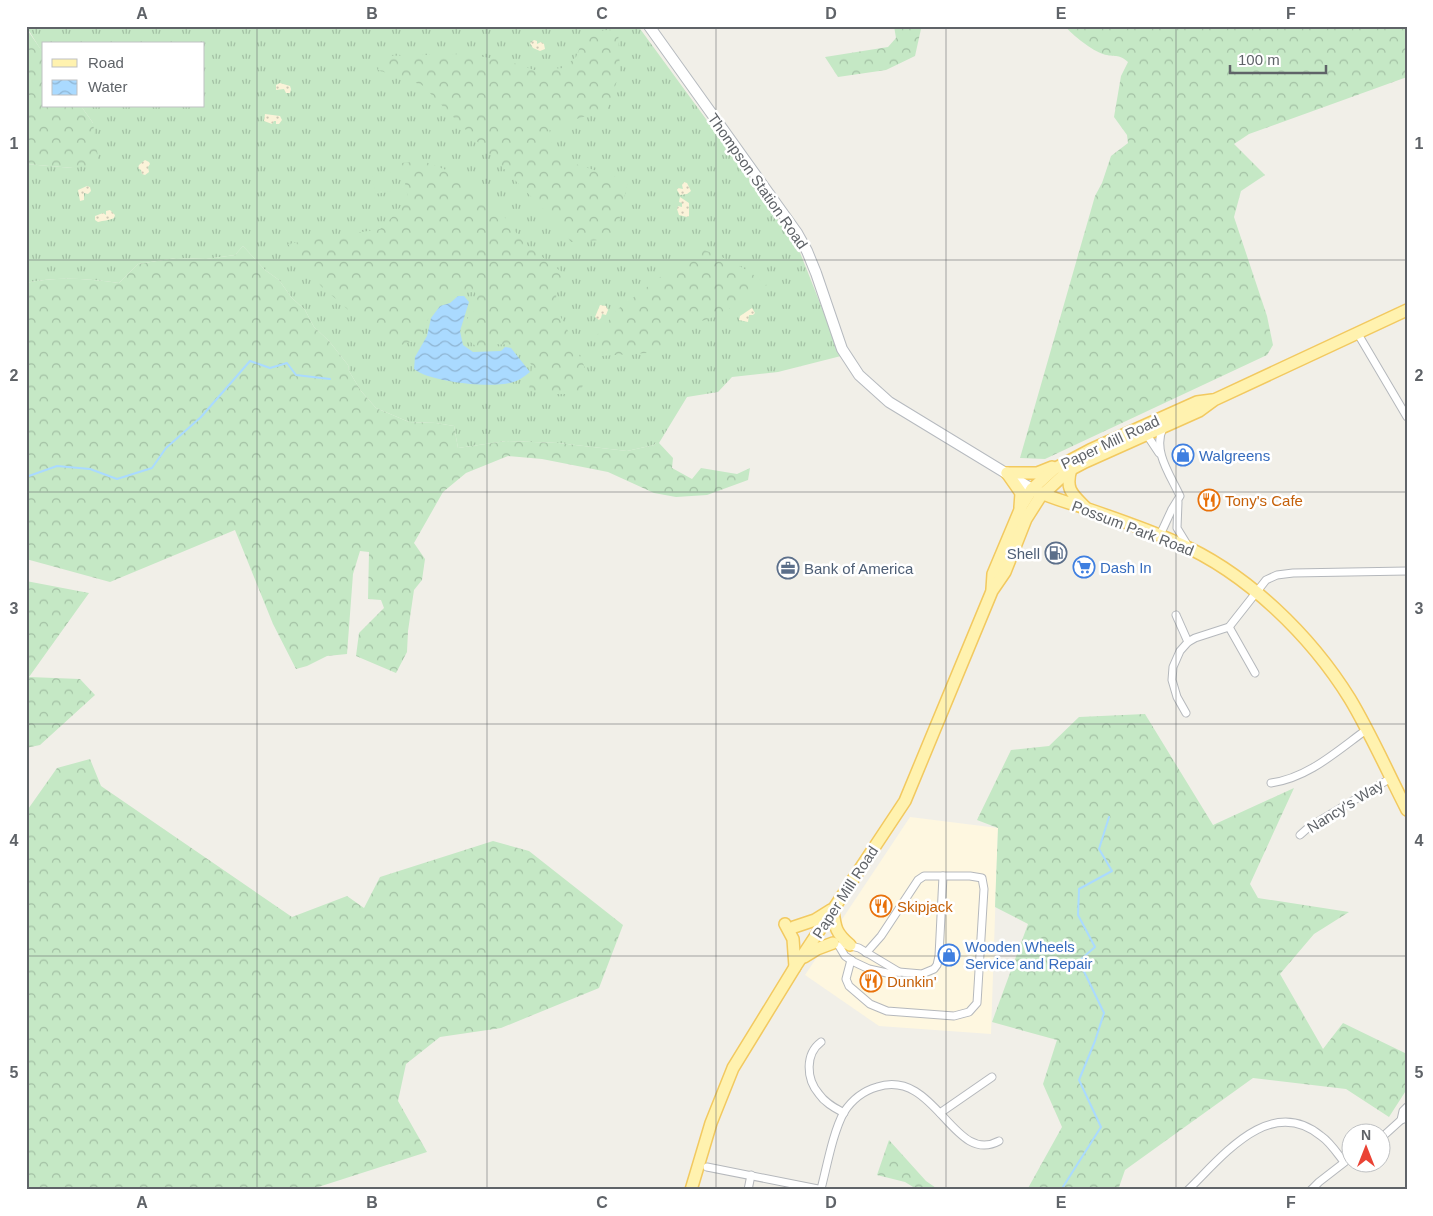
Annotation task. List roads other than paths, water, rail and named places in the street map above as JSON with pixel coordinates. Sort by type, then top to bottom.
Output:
[{"type":"main road","name":"Paper Mill Road","points":[[992,591],[993,574],[1020,509],[1037,492],[1054,469],[1071,465],[1163,428],[1199,411],[1214,400],[1407,310]]},
{"type":"main road","name":"Paper Mill Road","points":[[1071,465],[1090,450],[1196,402],[1214,400]]},
{"type":"main road","points":[[1147,435],[1146,429],[1149,426],[1173,413]]},
{"type":"main road","points":[[1007,473],[1037,473],[1071,465],[1068,482],[1073,496],[1089,510]]},
{"type":"main road","points":[[1007,473],[1021,493],[1020,509]]},
{"type":"main road","name":"Paper Mill Road","points":[[691,1190],[711,1123],[733,1068],[797,965],[905,801],[992,591],[1005,572],[1037,492]]},
{"type":"main road","name":"Possum Park Road","points":[[1037,492],[1160,535],[1189,548],[1217,564],[1256,592],[1318,654],[1351,700],[1407,810]]},
{"type":"main road","points":[[834,909],[835,926],[841,945],[805,956],[797,965],[789,925],[815,920],[834,909]]},
{"type":"street","name":"Thompson Station Road","points":[[649,26],[797,233],[816,272],[842,349],[859,375],[889,402],[1037,492]]},
{"type":"street","points":[[1358,334],[1407,417]]},
{"type":"street","points":[[1161,455],[1159,440],[1163,428]]},
{"type":"street","points":[[1147,435],[1161,455],[1180,496],[1176,528],[1189,548]]},
{"type":"street","points":[[1160,535],[1172,509],[1178,502]]},
{"type":"street","points":[[1186,713],[1176,697],[1173,687],[1172,674],[1177,656],[1188,642],[1229,627],[1263,582],[1271,577],[1293,573],[1407,571]]},
{"type":"street","points":[[1176,615],[1188,642]]},
{"type":"street","points":[[1229,627],[1255,673]]},
{"type":"street","points":[[1271,783],[1282,782],[1326,760],[1366,730]]},
{"type":"street","name":"Nancy's Way","points":[[1300,835],[1309,827],[1391,778]]},
{"type":"street","points":[[851,960],[846,979],[849,986],[870,1004],[887,1010],[954,1016],[969,1012],[977,1003],[984,889],[982,878],[970,876],[924,876],[918,880],[881,936],[866,953]]},
{"type":"street","points":[[841,945],[846,956],[851,960],[869,969],[887,974],[899,972],[922,974],[934,969],[937,966],[942,921],[943,876]]},
{"type":"street","points":[[816,936],[866,953],[899,972]]},
{"type":"street","points":[[821,1042],[811,1053],[809,1066],[811,1081],[819,1095],[834,1108],[844,1113]]},
{"type":"street","points":[[940,1113],[992,1077]]},
{"type":"street","points":[[707,1167],[822,1189],[838,1127],[844,1113],[850,1104],[861,1094],[875,1087],[890,1084],[906,1086],[919,1092],[959,1133],[972,1142],[991,1145],[999,1141]]},
{"type":"street","points":[[1390,1131],[1404,1119],[1403,1111],[1407,1107]]},
{"type":"street","points":[[1188,1190],[1237,1142],[1266,1125],[1280,1122],[1308,1127],[1322,1136],[1340,1153]]},
{"type":"street","points":[[1311,1190],[1340,1166]]},
{"type":"street","points":[[748,1190],[751,1175]]},
{"type":"water","points":[[458,296],[464,296],[469,302],[460,331],[463,345],[473,352],[501,351],[505,347],[511,348],[530,372],[513,382],[488,385],[446,380],[422,374],[414,369],[415,357],[427,336],[431,318],[440,306],[450,303]]},
{"type":"waterway","points":[[26,477],[57,466],[90,469],[117,479],[152,468],[166,448],[201,417],[250,361],[270,368],[287,363],[296,375],[330,379]]},
{"type":"waterway","points":[[1061,1190],[1101,1127],[1079,1080],[1104,1013],[1079,961],[1095,947],[1078,915],[1079,889],[1112,871],[1099,849],[1109,817]]},
{"type":"place","name":"Walgreens","points":[[1183,455]]},
{"type":"place","name":"Tony's Cafe","points":[[1209,500]]},
{"type":"place","name":"Shell","points":[[1056,553]]},
{"type":"place","name":"Dash In","points":[[1084,567]]},
{"type":"place","name":"Bank of America","points":[[788,568]]},
{"type":"place","name":"Skipjack","points":[[881,906]]},
{"type":"place","name":"Wooden Wheels Service and Repair","points":[[949,955]]},
{"type":"place","name":"Dunkin'","points":[[871,981]]}]
